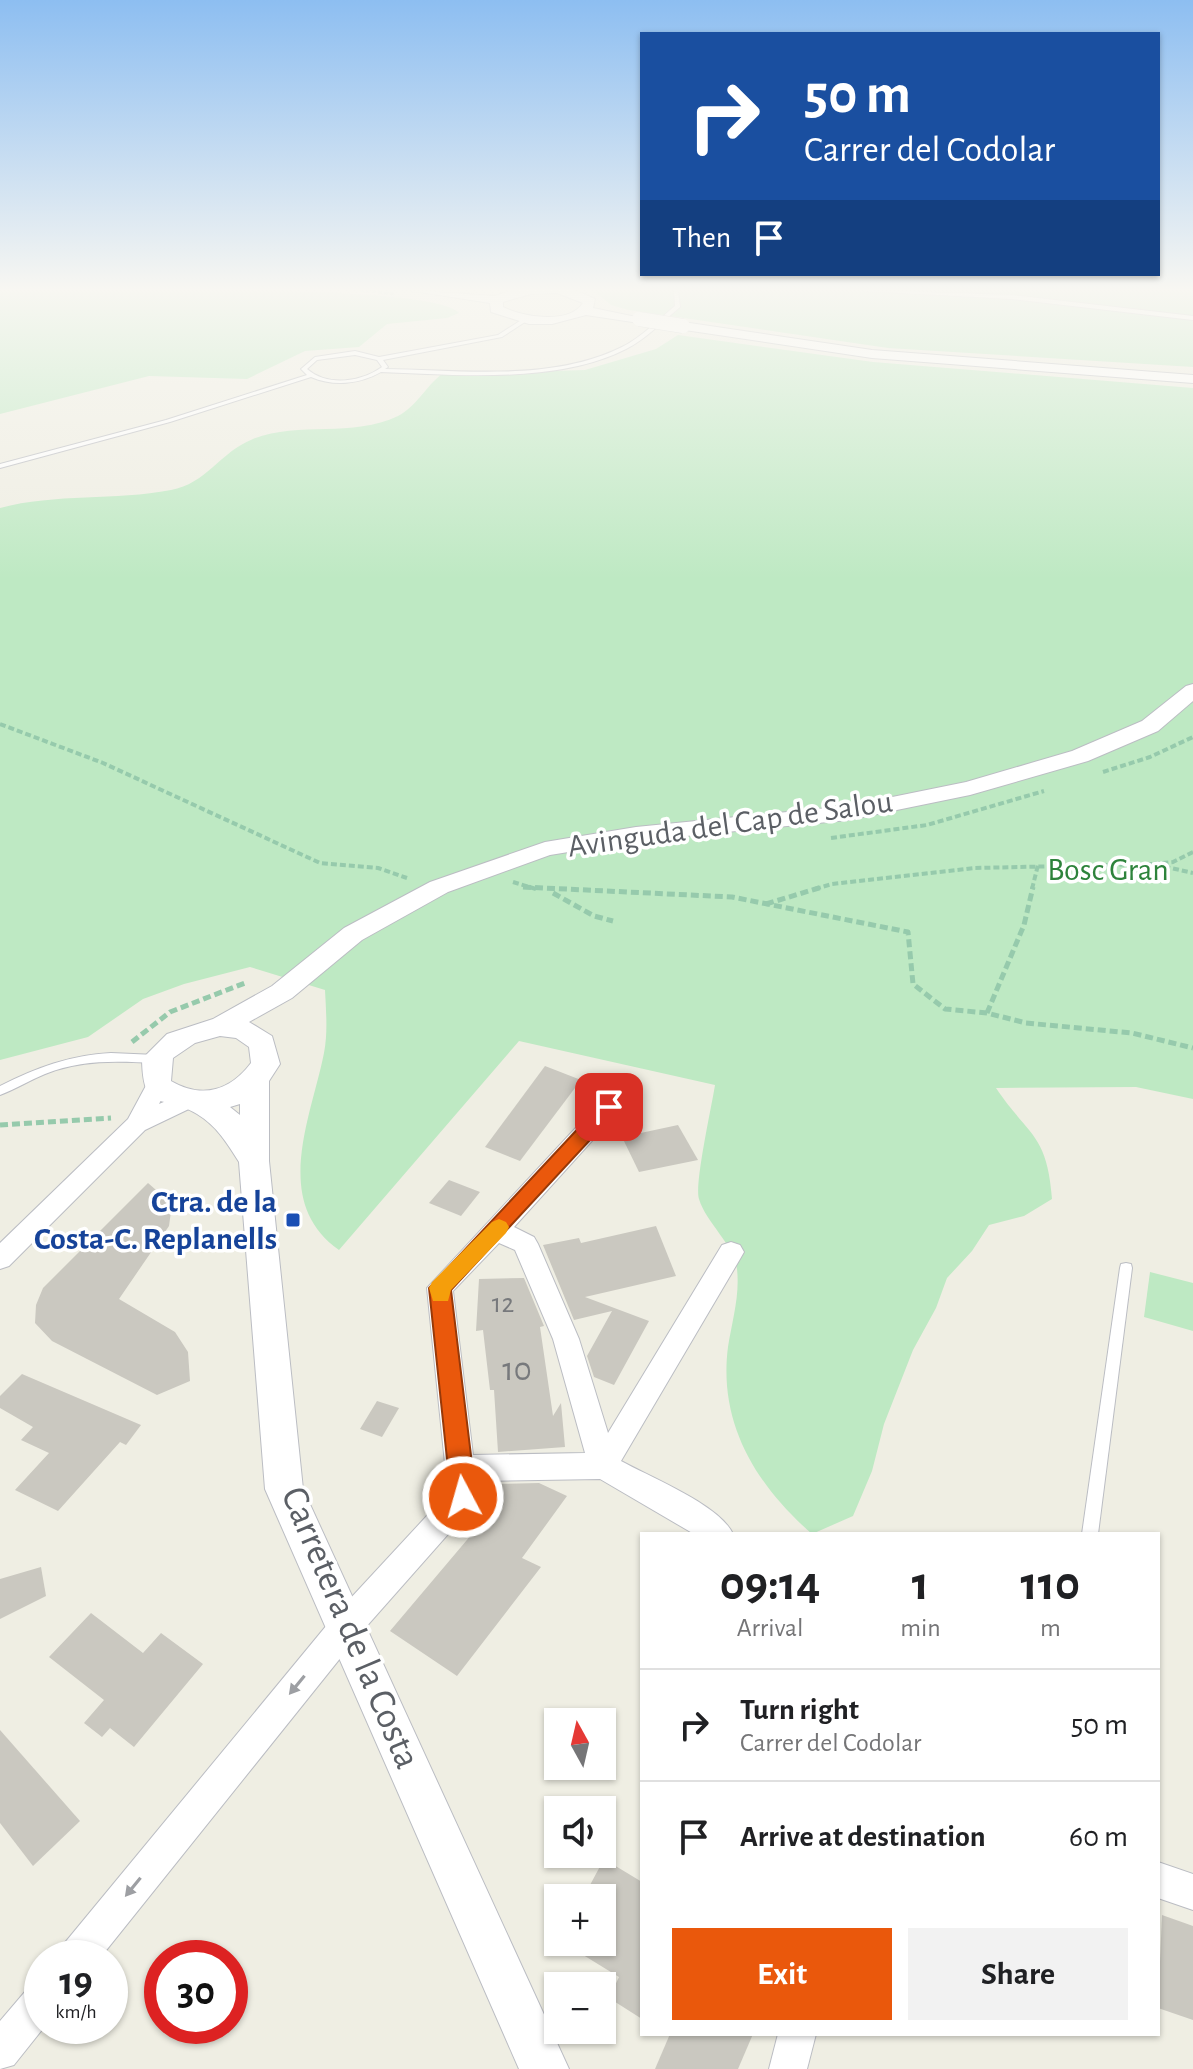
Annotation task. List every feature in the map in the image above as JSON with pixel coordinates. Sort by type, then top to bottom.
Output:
[{"type":"street","name":"Avinguda del Cap de Salou","points":[[220,1027],[282,992],[353,934],[439,887],[501,875],[545,849],[636,834],[848,813],[970,788],[1080,756],[1150,726],[1193,690]]},
{"type":"street","name":"Avinguda del Cap de Salou","points":[[262,1043],[282,992]]},
{"type":"street","points":[[137,1124],[157,1072],[171,1042],[192,1031],[220,1027],[243,1030],[262,1043],[266,1064],[255,1083],[228,1098],[194,1102],[177,1100],[157,1072]]},
{"type":"street","name":"Carretera de la Costa","points":[[255,1083],[254,1161],[284,1489],[544,2069]]},
{"type":"street","points":[[91,1940],[347,1625],[463,1497],[440,1288],[630,1084]]},
{"type":"street","points":[[0,1259],[137,1124],[194,1102]]},
{"type":"street","name":"Carretera de la Costa","points":[[194,1102],[229,1122],[254,1161]]},
{"type":"street","points":[[496,1230],[525,1244],[566,1339],[603,1466]]},
{"type":"street","points":[[603,1466],[731,1252]]},
{"type":"street","points":[[460,1468],[603,1466],[679,1507],[715,1532]]},
{"type":"street","points":[[1160,1881],[1193,1892]]},
{"type":"street","points":[[0,2051],[24,2022]]},
{"type":"street","points":[[788,2069],[796,2036]]},
{"type":"lane","points":[[0,466],[168,421],[277,387]]},
{"type":"lane","points":[[0,1091],[72,1058],[122,1056],[157,1072]]},
{"type":"lane","points":[[1090,1532],[1126,1268]]},
{"type":"path","points":[[0,724],[103,763],[320,863],[378,868],[439,887]]},
{"type":"path","points":[[1096,775],[1150,757],[1193,737]]},
{"type":"path","points":[[820,839],[927,825],[1054,788]]},
{"type":"path","points":[[765,904],[832,884],[975,868],[1153,864],[1173,862],[1193,852]]},
{"type":"path","points":[[1153,864],[1193,873]]},
{"type":"path","points":[[987,1013],[1024,925],[1038,865]]},
{"type":"path","points":[[501,875],[523,876]]},
{"type":"path","points":[[501,875],[525,888],[549,891],[673,892],[732,897],[908,932],[913,984],[945,1009],[987,1013],[1026,1023],[1132,1033],[1193,1048]]},
{"type":"path","points":[[549,891],[594,916],[613,921]]},
{"type":"path","points":[[122,1056],[134,1039],[169,1013],[207,993],[257,978]]},
{"type":"path","points":[[0,1125],[113,1118],[137,1124]]},
{"type":"green space","points":[[0,387],[108,387],[0,414]]},
{"type":"green space","name":"Bosc Gran","points":[[429,387],[1193,388],[1193,1099],[1136,1087],[996,1088],[1041,1148],[1050,1177],[1052,1199],[1024,1216],[989,1225],[972,1251],[947,1278],[936,1308],[913,1350],[884,1424],[872,1471],[853,1516],[817,1532],[810,1532],[792,1515],[759,1474],[736,1427],[729,1402],[726,1375],[737,1299],[737,1269],[731,1251],[707,1217],[698,1191],[715,1085],[519,1041],[339,1250],[318,1230],[306,1208],[301,1184],[305,1131],[325,1045],[325,990],[250,967],[184,984],[143,999],[88,1037],[0,1060],[0,508],[42,500],[171,490],[204,475],[231,452],[253,439],[288,431],[380,423],[410,407]]},
{"type":"green space","points":[[1150,1272],[1193,1283],[1193,1331],[1144,1317]]},
{"type":"building","points":[[545,1066],[581,1080],[520,1161],[485,1147]]},
{"type":"building","points":[[678,1125],[698,1160],[639,1172],[622,1137]]},
{"type":"building","points":[[449,1180],[480,1192],[461,1216],[429,1203]]},
{"type":"building","points":[[148,1183],[172,1204],[169,1226],[119,1299],[175,1332],[188,1352],[190,1381],[157,1395],[52,1341],[35,1323],[36,1305],[43,1288]]},
{"type":"building","points":[[656,1226],[676,1276],[585,1297],[649,1321],[614,1385],[594,1377],[587,1356],[612,1311],[574,1320],[543,1245],[579,1238],[581,1243]]},
{"type":"building","points":[[524,1278],[544,1326],[540,1327],[553,1416],[561,1403],[565,1447],[498,1452],[494,1390],[490,1390],[483,1330],[476,1331],[479,1279]]},
{"type":"building","points":[[22,1374],[141,1425],[126,1445],[120,1442],[58,1511],[15,1490],[49,1453],[21,1440],[33,1427],[0,1408],[0,1396]]},
{"type":"building","points":[[377,1401],[399,1408],[382,1437],[360,1429]]},
{"type":"building","points":[[539,1483],[567,1496],[522,1558],[541,1567],[457,1676],[390,1631],[488,1515],[476,1508],[494,1484]]},
{"type":"building","points":[[41,1567],[46,1596],[0,1619],[0,1579]]},
{"type":"building","points":[[91,1613],[143,1653],[161,1633],[203,1664],[134,1747],[110,1728],[102,1737],[84,1723],[104,1700],[49,1657]]},
{"type":"building","points":[[0,1730],[80,1821],[33,1866],[0,1823]]},
{"type":"building","points":[[616,1866],[640,1881],[640,2018],[616,2002],[619,1977],[616,1972],[585,1956],[616,1956],[616,1884],[591,1884],[599,1868]]},
{"type":"building","points":[[1162,1915],[1193,1926],[1193,2020],[1160,2009]]},
{"type":"building","points":[[669,2036],[752,2036],[738,2069],[655,2069]]},
{"type":"slow traffic","points":[[441,1295],[440,1288],[499,1227]]},
{"type":"place","name":"Ctra. de la Costa-C. Replanells","points":[[293,1220]]},
{"type":"route","points":[[463,1497],[440,1288],[547,1177],[609,1107]]}]
